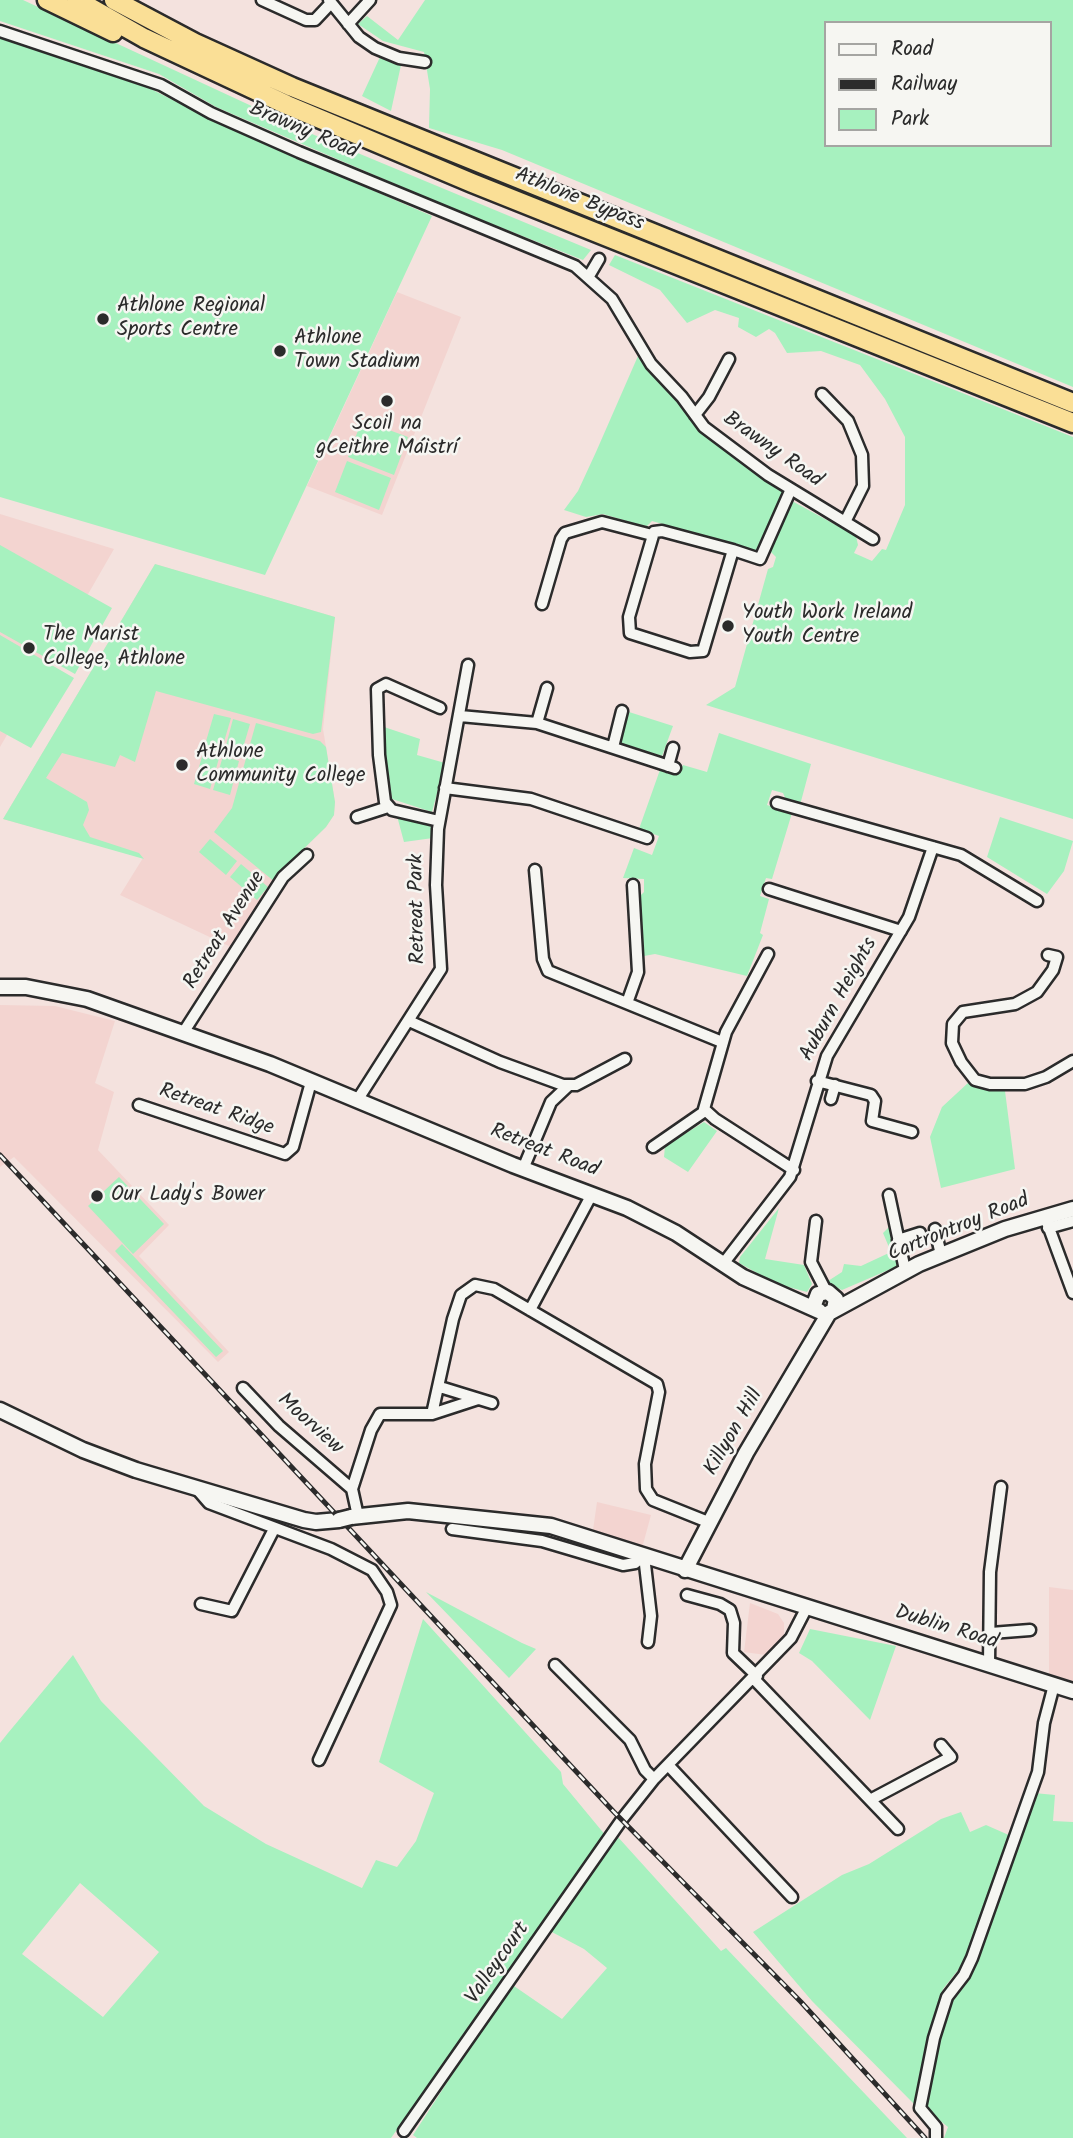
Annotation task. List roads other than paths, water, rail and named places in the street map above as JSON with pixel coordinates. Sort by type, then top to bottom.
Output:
[{"type":"highway","points":[[47,0],[244,92],[287,105]]},
{"type":"highway","name":"Athlone Bypass","points":[[77,0],[145,38],[287,105],[485,188],[1073,423]]},
{"type":"highway","name":"Athlone Bypass","points":[[114,0],[195,43],[292,87],[1073,403]]},
{"type":"highway","points":[[134,0],[292,87]]},
{"type":"street","points":[[262,0],[306,20],[315,20],[330,2],[348,24],[375,47],[399,58],[425,62]]},
{"type":"street","points":[[348,24],[370,0]]},
{"type":"street","name":"Brawny Road","points":[[0,31],[161,85],[222,118],[456,219],[562,259],[589,276],[612,299],[655,369],[711,433],[791,489],[873,539]]},
{"type":"street","points":[[589,276],[599,259]]},
{"type":"street","points":[[695,415],[709,397],[729,359]]},
{"type":"street","points":[[822,394],[848,421],[862,455],[863,486],[845,522]]},
{"type":"street","points":[[542,604],[565,533],[602,522],[652,535],[662,531],[765,561],[791,489]]},
{"type":"street","points":[[652,535],[630,610],[629,631],[635,637],[690,652],[699,653],[705,648],[733,550]]},
{"type":"street","name":"Retreat Park","points":[[358,1099],[441,969],[436,885],[439,821],[468,665]]},
{"type":"street","points":[[388,807],[379,755],[375,702],[378,687],[386,684],[440,708]]},
{"type":"street","points":[[537,723],[547,688]]},
{"type":"street","points":[[613,747],[622,711]]},
{"type":"street","points":[[460,716],[537,723],[672,767],[673,748]]},
{"type":"street","points":[[445,788],[531,799],[647,838]]},
{"type":"street","points":[[776,803],[972,859],[1037,901]]},
{"type":"street","points":[[357,817],[388,807],[439,821]]},
{"type":"street","name":"Auburn Heights","points":[[723,1264],[794,1170],[817,1081],[844,1023],[912,913],[933,847]]},
{"type":"street","name":"Retreat Avenue","points":[[184,1033],[283,877],[307,855]]},
{"type":"street","points":[[535,870],[546,968],[558,976],[722,1042]]},
{"type":"street","points":[[627,1003],[638,972],[633,885]]},
{"type":"street","name":"Auburn Heights","points":[[769,889],[901,931]]},
{"type":"street","points":[[653,1147],[705,1111],[722,1042],[768,954]]},
{"type":"street","points":[[1048,955],[1057,957],[1053,970],[1037,992],[1014,1004],[974,1008],[963,1012],[953,1024],[952,1042],[961,1062],[975,1080],[990,1084],[1025,1084],[1046,1077],[1073,1061]]},
{"type":"street","name":"Retreat Road","points":[[0,987],[26,987],[86,999],[272,1060],[311,1082],[661,1224],[750,1280],[793,1299],[825,1305]]},
{"type":"street","points":[[409,1021],[500,1062],[569,1085],[576,1085],[625,1059]]},
{"type":"street","points":[[817,1081],[872,1096],[875,1123],[912,1132]]},
{"type":"street","name":"Retreat Ridge","points":[[139,1105],[285,1154],[293,1147],[311,1082]]},
{"type":"street","points":[[523,1169],[551,1102],[569,1085]]},
{"type":"street","points":[[831,1099],[835,1085]]},
{"type":"street","points":[[705,1111],[794,1170]]},
{"type":"street","points":[[530,1310],[592,1194]]},
{"type":"street","points":[[889,1195],[905,1270]]},
{"type":"street","name":"Cartrontroy Road","points":[[825,1305],[863,1293],[905,1270],[1005,1228],[1047,1222],[1073,1209]]},
{"type":"street","points":[[1073,1221],[1047,1222],[1073,1293]]},
{"type":"street","points":[[816,1222],[811,1259],[825,1305]]},
{"type":"street","points":[[898,1240],[931,1230],[941,1255]]},
{"type":"street","points":[[432,1415],[453,1319],[461,1295],[475,1285],[483,1286],[530,1310],[657,1384],[659,1392],[645,1464],[646,1489],[653,1500],[708,1522]]},
{"type":"street","name":"Killyon Hill","points":[[685,1570],[825,1305]]},
{"type":"street","points":[[440,1387],[492,1403]]},
{"type":"street","name":"Moorview","points":[[243,1388],[279,1426],[352,1489],[371,1430],[380,1414],[432,1415]]},
{"type":"street","points":[[432,1415],[478,1399]]},
{"type":"street","name":"Dublin Road","points":[[0,1410],[83,1450],[195,1488],[316,1522],[408,1511],[541,1524],[1073,1691]]},
{"type":"street","points":[[989,1664],[990,1572],[1000,1487]]},
{"type":"street","points":[[195,1488],[209,1503],[331,1549],[372,1570],[387,1592],[391,1605],[319,1760]]},
{"type":"street","points":[[350,1517],[352,1489]]},
{"type":"street","points":[[201,1604],[233,1611],[274,1529]]},
{"type":"street","points":[[452,1530],[542,1541],[624,1565],[635,1563],[644,1556]]},
{"type":"street","points":[[644,1556],[650,1605],[648,1642]]},
{"type":"street","points":[[687,1595],[720,1604],[730,1610],[734,1623],[733,1653],[898,1829]]},
{"type":"street","points":[[792,1897],[668,1766],[796,1631],[807,1607]]},
{"type":"street","points":[[991,1633],[1030,1630]]},
{"type":"street","points":[[555,1665],[630,1740],[645,1770],[654,1779]]},
{"type":"street","points":[[936,2138],[936,2127],[920,2108],[934,2038],[947,1997],[964,1975],[972,1958],[981,1924],[1038,1772],[1044,1723],[1054,1685]]},
{"type":"street","points":[[870,1800],[951,1757],[941,1745]]},
{"type":"street","name":"Valleycourt","points":[[404,2132],[623,1818],[668,1766]]},
{"type":"railway","points":[[0,1155],[614,1812],[801,2002],[925,2138]]},
{"type":"place","name":"Athlone Regional Sports Centre","points":[[103,319]]},
{"type":"place","name":"Athlone Town Stadium","points":[[280,351]]},
{"type":"place","name":"Scoil na gCeithre Máistrí","points":[[387,401]]},
{"type":"place","name":"Youth Work Ireland Youth Centre","points":[[728,626]]},
{"type":"place","name":"The Marist College, Athlone","points":[[29,648]]},
{"type":"place","name":"Athlone Community College","points":[[182,765]]},
{"type":"place","name":"Our Lady's Bower","points":[[97,1196]]}]
